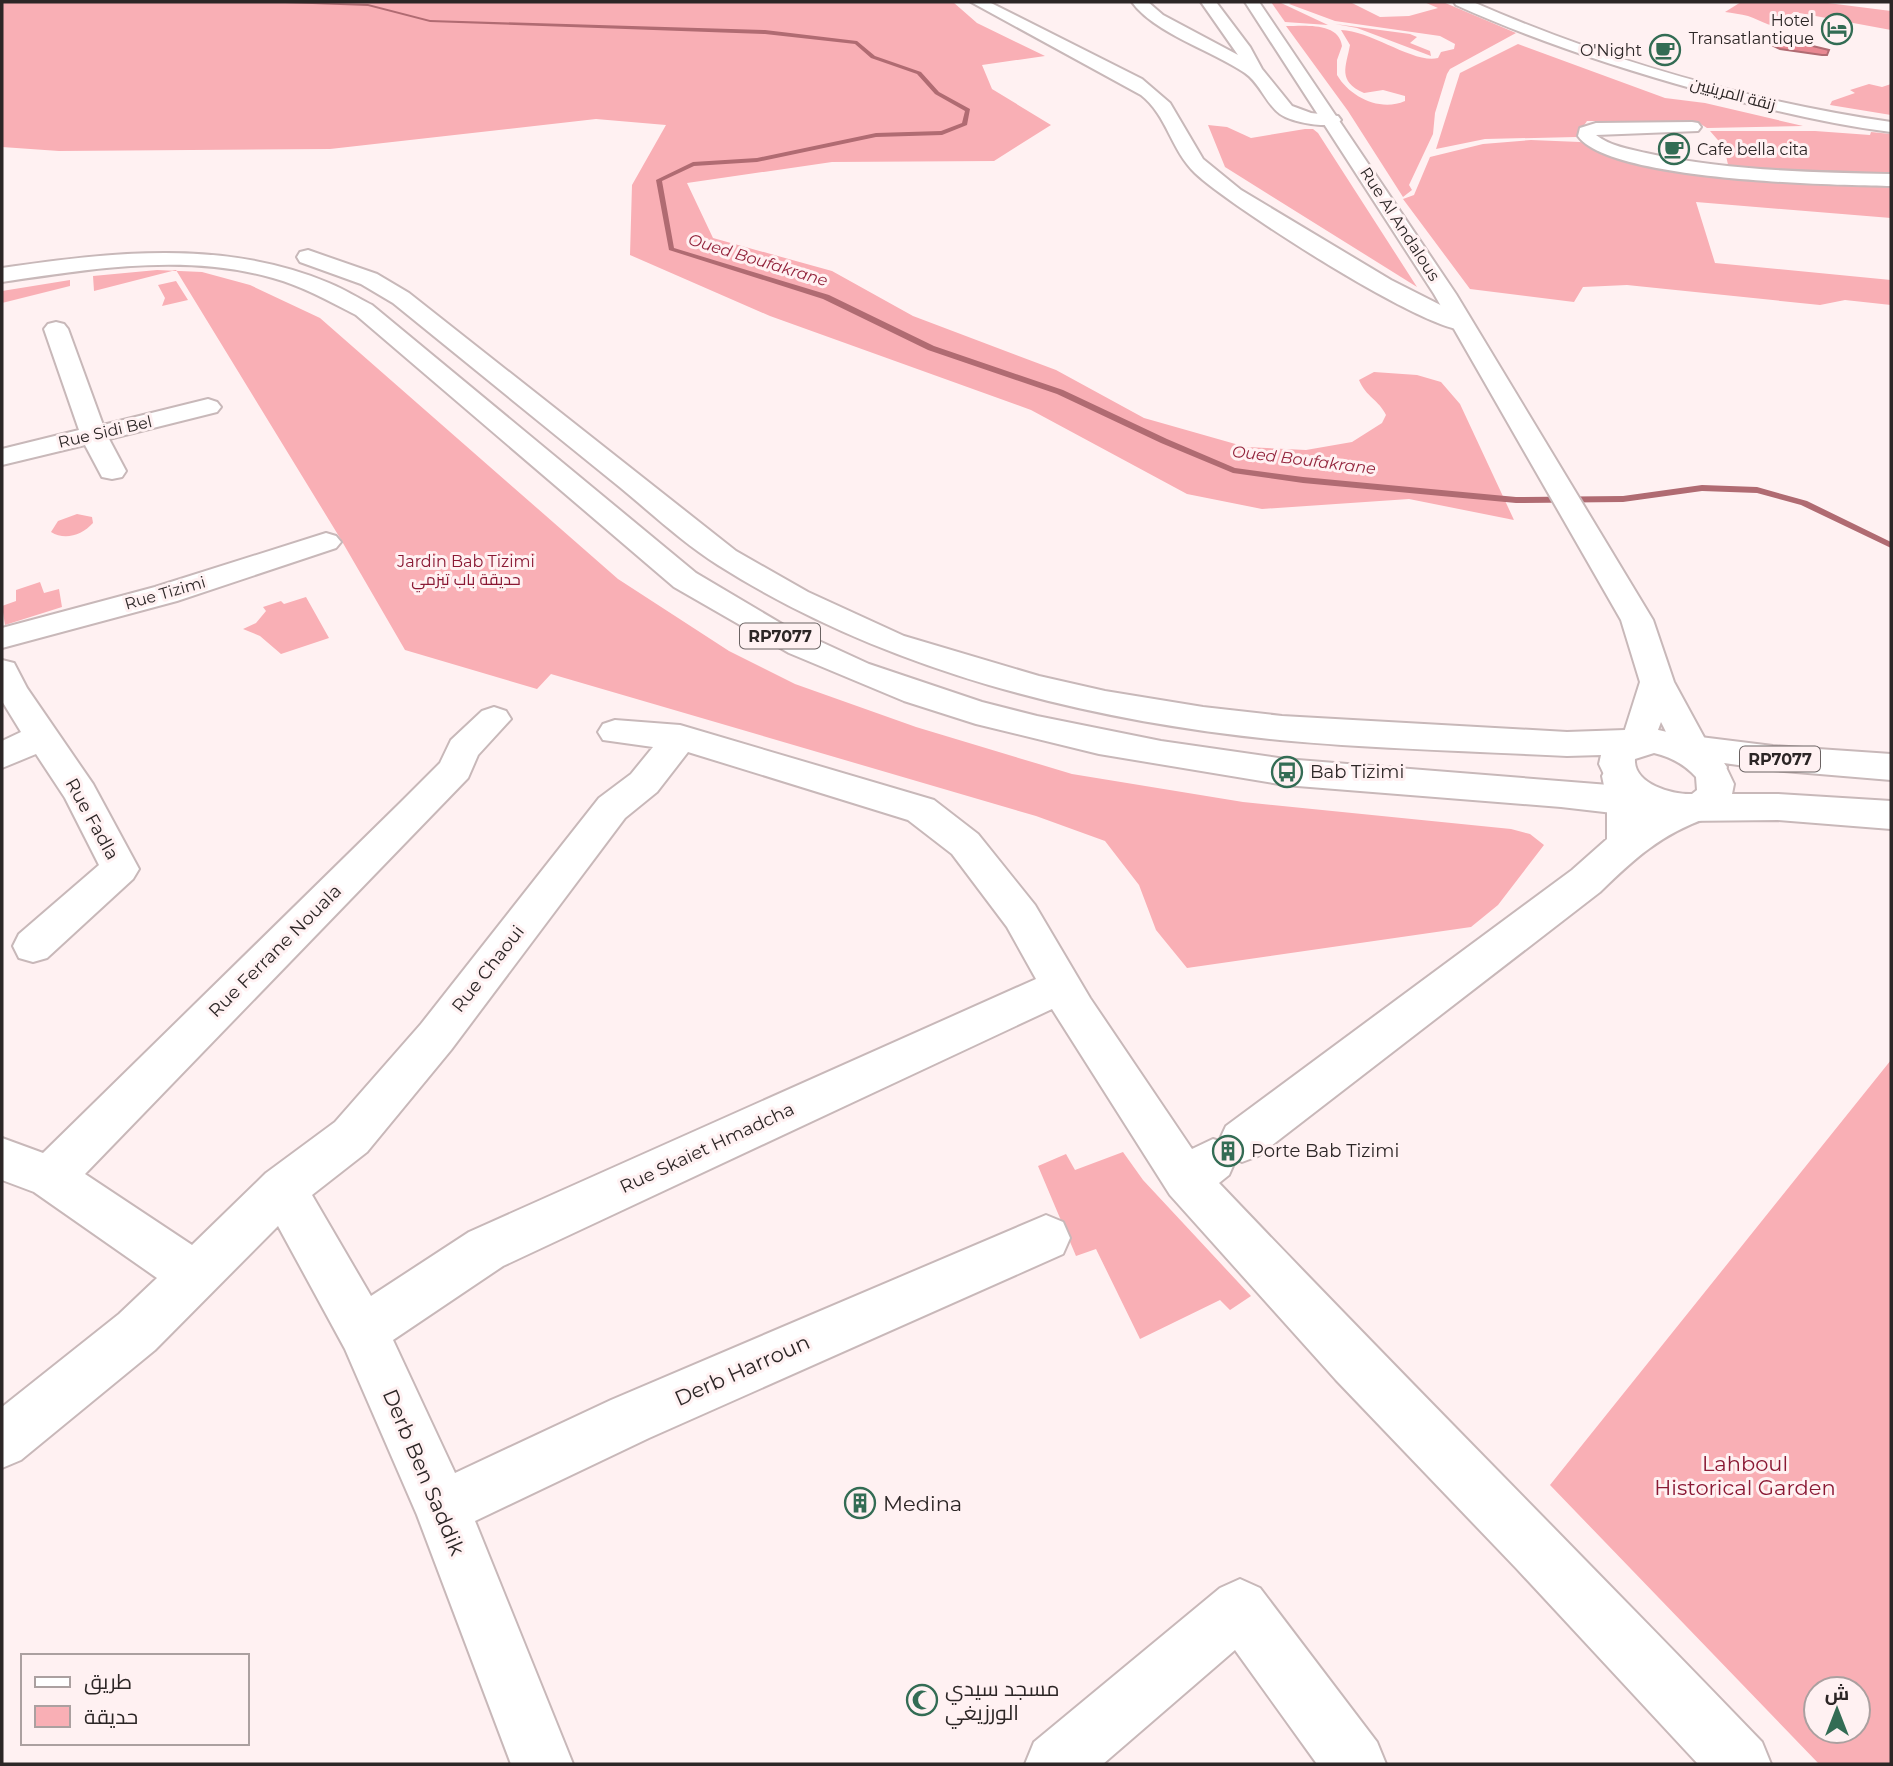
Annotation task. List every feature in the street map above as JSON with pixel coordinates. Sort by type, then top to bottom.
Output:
[{"type":"street","points":[[978,2],[1136,83],[1152,94],[1165,108],[1185,151],[1202,169],[1228,189],[1303,239],[1404,298],[1462,325]]},
{"type":"street","points":[[1139,2],[1157,18],[1254,71]]},
{"type":"street","points":[[1208,2],[1242,47],[1254,71],[1286,110],[1309,118],[1332,120]]},
{"type":"street","name":"Rue Al Andalous","points":[[1252,2],[1332,120],[1462,325],[1637,620],[1677,750]]},
{"type":"street","name":"زنقة المرينيين","points":[[1473,4],[1568,44],[1666,76],[1801,112],[1891,127]]},
{"type":"street","points":[[1692,128],[1596,128],[1587,132],[1587,136],[1596,144],[1622,152],[1719,173],[1891,180]]},
{"type":"street","name":"RP7077","points":[[2,259],[144,243],[230,244],[304,256],[369,279],[401,298],[725,557],[761,580],[844,622],[893,643],[968,667],[1105,702],[1203,719],[1282,728],[1677,750],[1891,767]]},
{"type":"street","name":"RP7077","points":[[2,275],[123,260],[209,259],[271,269],[336,292],[364,310],[685,580],[736,612],[799,646],[925,696],[1075,736],[1287,772],[1891,815]]},
{"type":"street","points":[[56,330],[93,434],[112,471]]},
{"type":"street","name":"Rue Sidi Bel","points":[[2,457],[208,407]]},
{"type":"street","name":"Rue Tizimi","points":[[2,638],[166,594],[326,542]]},
{"type":"street","name":"Rue Fadla","points":[[2,671],[80,793],[120,869],[33,946]]},
{"type":"street","points":[[1657,682],[1677,750]]},
{"type":"street","name":"Rue Ferrane Nouala","points":[[50,1177],[414,812],[455,769],[463,749],[494,719]]},
{"type":"street","points":[[615,732],[680,737],[921,810],[965,844],[1021,916],[1075,1011],[1214,1160],[1354,1362],[1536,1548],[1740,1764]]},
{"type":"street","points":[[2,756],[42,736]]},
{"type":"street","name":"Rue Chaoui","points":[[2,1441],[137,1332],[283,1189],[351,1137],[436,1037],[612,808],[644,783],[680,737]]},
{"type":"street","points":[[1214,1160],[1586,881],[1626,844],[1664,819],[1650,797],[1615,764],[1618,754],[1625,746],[1677,750],[1715,778],[1717,788],[1714,797],[1705,804],[1650,797]]},
{"type":"street","points":[[1626,844],[1650,797]]},
{"type":"street","name":"Rue Skaiet Hmadcha","points":[[363,1331],[486,1249],[1062,986]]},
{"type":"street","points":[[2,1159],[50,1177],[195,1275]]},
{"type":"street","name":"Derb Ben Saddik","points":[[283,1189],[363,1331],[442,1508],[542,1764]]},
{"type":"street","name":"Derb Harroun","points":[[442,1508],[630,1419],[1046,1238]]},
{"type":"street","points":[[1056,1764],[1240,1608],[1355,1764]]},
{"type":"green space","points":[[2,2],[953,2],[977,23],[1045,56],[982,65],[992,89],[1051,125],[994,161],[832,162],[687,183],[713,238],[832,271],[913,316],[1056,370],[1144,418],[1246,447],[1306,450],[1352,442],[1382,423],[1386,415],[1359,380],[1374,372],[1417,375],[1441,382],[1460,404],[1514,520],[1409,499],[1262,509],[1187,494],[1031,410],[770,316],[630,255],[632,185],[666,125],[596,119],[330,149],[59,151],[2,147]]},
{"type":"green space","points":[[1271,2],[1279,2],[1328,25],[1285,22]]},
{"type":"green space","points":[[1350,2],[1380,17],[1409,16],[1438,8],[1424,2],[1443,2],[1516,33],[1450,69],[1435,113],[1433,134],[1409,185],[1412,190],[1403,197],[1348,111],[1286,26],[1320,27],[1335,33],[1342,46],[1337,60],[1337,75],[1358,96],[1386,105],[1405,101],[1405,96],[1383,90],[1364,93],[1350,84],[1345,73],[1350,45],[1341,30],[1366,36],[1428,59],[1438,58],[1441,52],[1454,49],[1455,44],[1440,36],[1335,21],[1289,4]]},
{"type":"green space","points":[[1741,2],[1820,2],[1891,11],[1891,30],[1794,12],[1771,25],[1748,16],[1725,12]]},
{"type":"green space","points":[[1335,24],[1410,34],[1417,37],[1410,43],[1430,51],[1431,56],[1357,28]]},
{"type":"green space","points":[[1518,44],[1665,98],[1705,103],[1803,126],[1707,128],[1696,121],[1587,121],[1576,137],[1485,139],[1436,149],[1460,73]]},
{"type":"green space","points":[[1869,84],[1882,87],[1891,84],[1891,115],[1830,105],[1832,101],[1855,93],[1850,90]]},
{"type":"green space","points":[[1208,125],[1227,127],[1251,138],[1313,129],[1417,287],[1225,167]]},
{"type":"green space","points":[[1710,131],[1891,134],[1891,173],[1729,169],[1724,147]]},
{"type":"green space","points":[[1531,140],[1580,142],[1714,176],[1891,182],[1891,218],[1696,202],[1715,263],[1891,280],[1891,305],[1845,300],[1820,305],[1627,285],[1583,287],[1574,302],[1470,289],[1403,199],[1414,195],[1430,157],[1483,144]]},
{"type":"green space","points":[[173,271],[94,291],[93,276]]},
{"type":"green space","name":"Jardin Bab Tizimi حديقة باب تيزمي","points":[[177,271],[202,272],[250,285],[320,318],[618,579],[729,651],[795,684],[916,727],[1072,774],[1243,802],[1511,829],[1530,834],[1544,845],[1498,905],[1471,927],[1187,968],[1156,930],[1139,885],[1105,841],[1036,816],[551,674],[537,689],[405,650]]},
{"type":"green space","points":[[70,280],[70,286],[2,303],[2,291]]},
{"type":"green space","points":[[176,281],[188,300],[162,306],[165,298],[158,285]]},
{"type":"green space","points":[[77,514],[92,517],[93,523],[84,531],[73,535],[62,536],[51,532],[58,521]]},
{"type":"green space","points":[[40,582],[44,593],[59,589],[62,607],[5,625],[2,606],[16,601],[16,590]]},
{"type":"green space","points":[[306,597],[329,638],[281,654],[260,636],[243,629],[256,623],[266,611],[263,607]]},
{"type":"green space","name":"Lahboul Historical Garden","points":[[1891,1060],[1891,1764],[1819,1764],[1550,1485]]},
{"type":"green space","points":[[1123,1152],[1143,1180],[1251,1296],[1230,1310],[1220,1300],[1140,1339],[1096,1249],[1076,1256],[1038,1166],[1066,1154],[1075,1170]]},
{"type":"shaded area","points":[[1772,39],[1829,50],[1827,55],[1822,55],[1780,49],[1767,43]]},
{"type":"waterway","name":"Oued Boufakrane","points":[[285,2],[368,5],[430,21],[765,32],[857,43],[873,57],[919,73],[937,93],[968,110],[965,124],[942,133],[876,135],[757,160],[693,164],[659,180],[671,249],[826,297],[931,348],[1060,392],[1233,470],[1303,480],[1516,500],[1623,499],[1702,488],[1757,490],[1804,503],[1891,545]]},
{"type":"place","name":"Hotel Transatlantique","points":[[1837,29]]},
{"type":"place","name":"O'Night","points":[[1665,50]]},
{"type":"place","name":"Cafe bella cita","points":[[1674,149]]},
{"type":"place","name":"Bab Tizimi","points":[[1287,772]]},
{"type":"place","name":"Porte Bab Tizimi","points":[[1228,1151]]},
{"type":"place","name":"Medina","points":[[860,1503]]},
{"type":"place","name":"مسجد سيدي الورزيغي","points":[[922,1700]]}]
